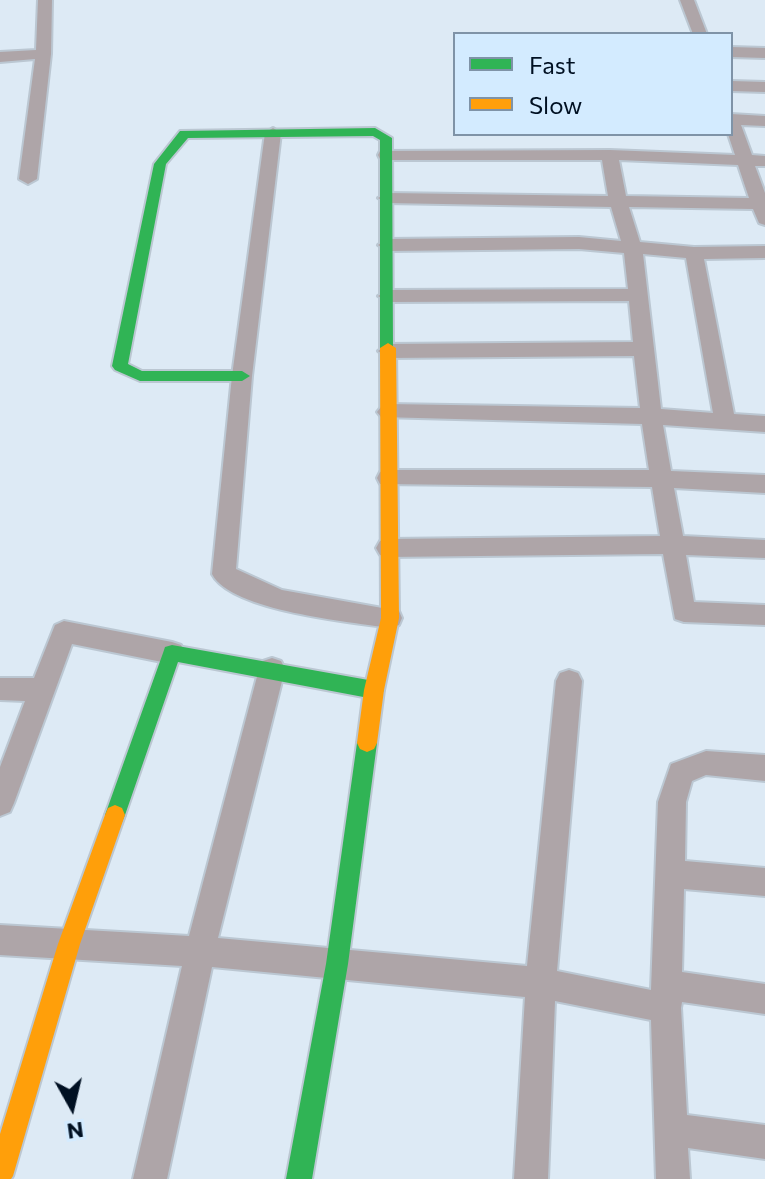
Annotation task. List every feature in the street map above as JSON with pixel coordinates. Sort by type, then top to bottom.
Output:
[{"type":"street","points":[[28,179],[43,54],[45,0]]},
{"type":"street","points":[[687,0],[699,32]]},
{"type":"street","points":[[733,52],[765,53]]},
{"type":"street","points":[[0,57],[43,54]]},
{"type":"street","points":[[733,86],[765,87]]},
{"type":"street","points":[[733,120],[765,121]]},
{"type":"street","points":[[387,198],[618,201],[764,210],[756,160],[733,123]]},
{"type":"street","points":[[242,376],[140,376],[120,366],[160,164],[184,134],[375,132],[386,138],[390,618],[374,690],[337,964],[299,1179]]},
{"type":"street","points":[[273,133],[242,376],[224,574],[245,590],[298,603],[390,618]]},
{"type":"street","points":[[386,155],[610,155],[756,160]]},
{"type":"street","points":[[610,155],[618,201],[633,249],[651,416],[684,612],[765,615]]},
{"type":"street","points":[[387,245],[579,243],[694,253],[765,252]]},
{"type":"street","points":[[694,253],[725,421]]},
{"type":"street","points":[[388,296],[640,295]]},
{"type":"street","points":[[388,351],[644,349]]},
{"type":"street","points":[[388,412],[651,416],[765,424]]},
{"type":"street","points":[[388,478],[660,479],[765,484]]},
{"type":"street","points":[[388,548],[672,545],[765,549]]},
{"type":"street","points":[[0,803],[64,632],[374,690]]},
{"type":"street","points":[[0,1176],[69,944],[172,653]]},
{"type":"street","points":[[150,1179],[200,952],[272,669]]},
{"type":"street","points":[[531,1179],[541,983],[569,681]]},
{"type":"street","points":[[0,689],[42,690]]},
{"type":"street","points":[[673,1179],[667,997],[672,802],[681,773],[706,763],[765,768]]},
{"type":"street","points":[[671,874],[765,882]]},
{"type":"street","points":[[0,940],[200,952],[667,997],[765,999]]},
{"type":"street","points":[[672,1129],[765,1142]]},
{"type":"traffic: fast","points":[[242,376],[140,376],[120,366],[160,164],[184,134],[375,132],[386,138],[388,348]]},
{"type":"traffic: fast","points":[[115,815],[172,653],[374,690]]},
{"type":"traffic: fast","points":[[299,1179],[337,964],[367,743]]},
{"type":"traffic: slow","points":[[367,743],[374,690],[390,618],[388,348]]},
{"type":"traffic: slow","points":[[0,1176],[69,944],[115,815]]}]
